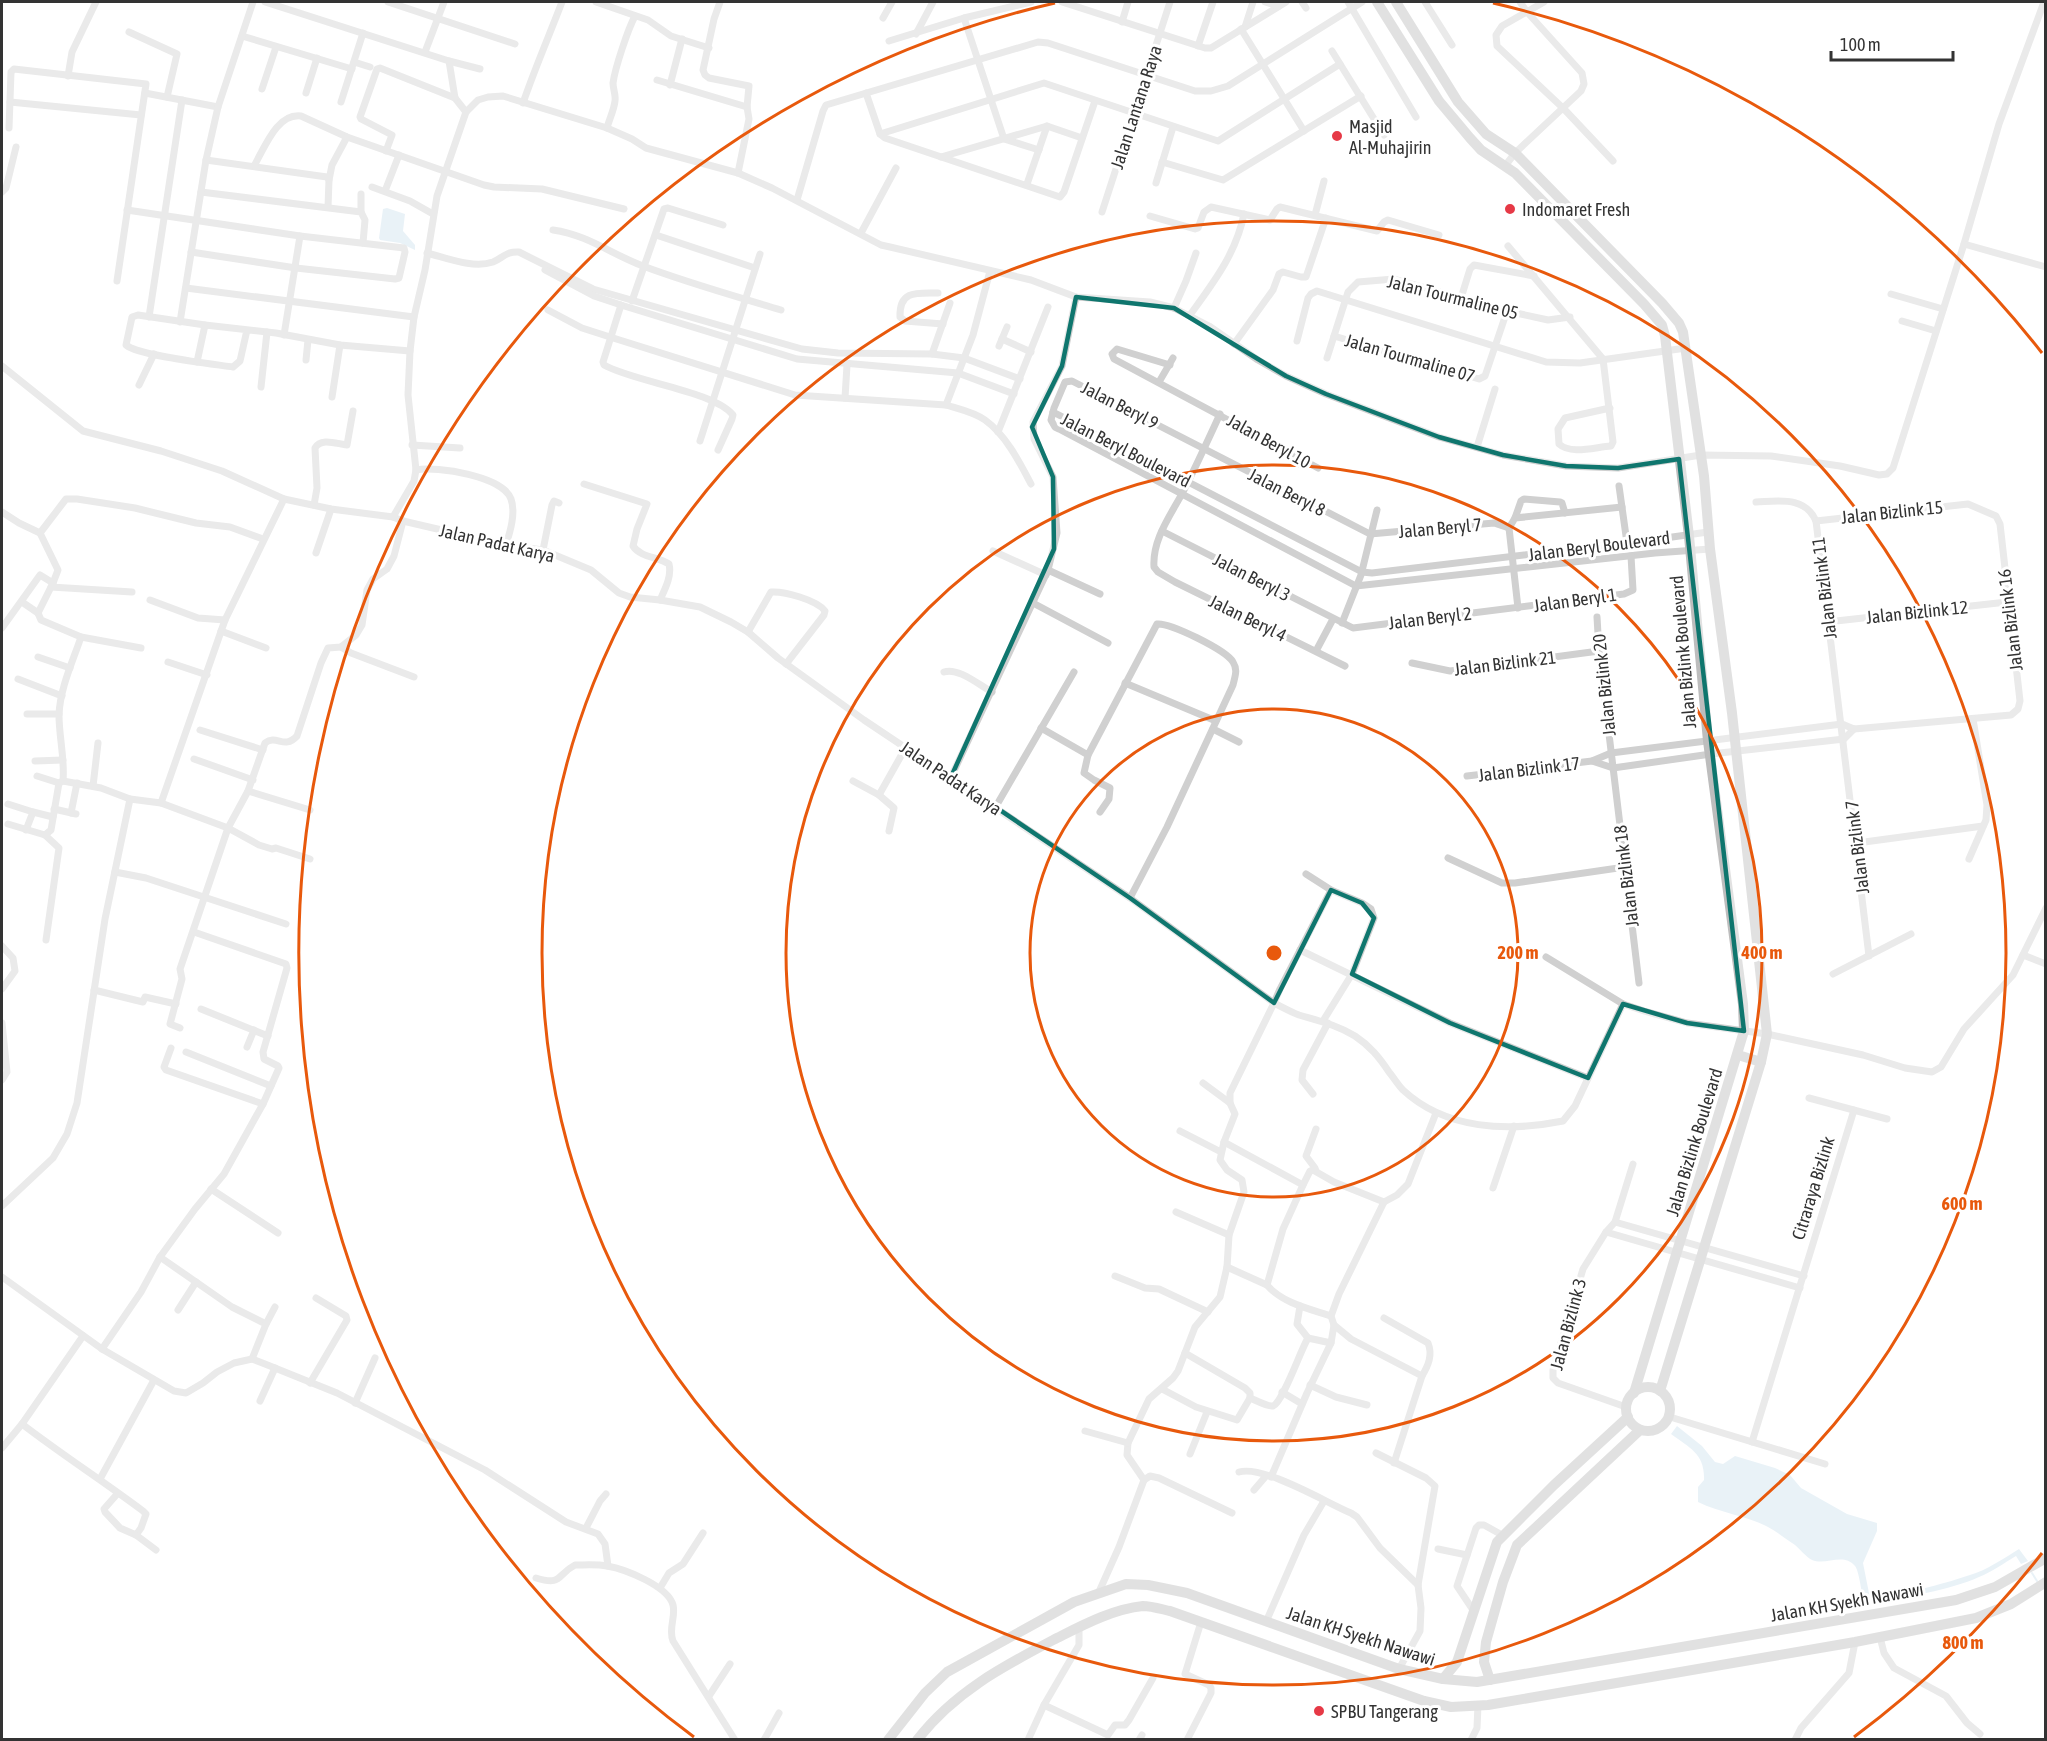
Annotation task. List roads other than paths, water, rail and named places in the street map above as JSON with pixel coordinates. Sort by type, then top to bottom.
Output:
[{"type":"street","points":[[68,76],[70,56],[96,2]]},
{"type":"street","points":[[180,322],[206,160],[218,108],[253,2]]},
{"type":"street","points":[[265,2],[448,61],[480,69]]},
{"type":"street","points":[[388,2],[515,44]]},
{"type":"street","points":[[425,52],[444,2]]},
{"type":"street","points":[[523,103],[541,51],[562,2]]},
{"type":"street","points":[[596,2],[616,7],[654,23],[668,34],[709,48]]},
{"type":"street","points":[[720,2],[703,70],[709,78],[749,86],[747,107],[749,119],[738,173]]},
{"type":"street","points":[[883,18],[892,2]]},
{"type":"street","points":[[916,34],[933,2]]},
{"type":"street","points":[[889,41],[964,18],[1031,2]]},
{"type":"street","points":[[1062,2],[1198,46],[1211,48],[1282,4]]},
{"type":"street","points":[[1086,10],[1089,2]]},
{"type":"street","points":[[1122,22],[1128,2]]},
{"type":"street","name":"Jalan Lantana Raya","points":[[1102,212],[1170,2]]},
{"type":"street","points":[[1198,46],[1213,2]]},
{"type":"street","points":[[1243,28],[1253,2]]},
{"type":"street","points":[[1266,2],[1282,4]]},
{"type":"street","points":[[1348,2],[1416,117]]},
{"type":"street","points":[[797,200],[826,105],[1038,42],[1048,43],[1195,91],[1211,92],[1228,86],[1362,2]]},
{"type":"street","name":"Jalan Bizlink Boulevard","points":[[1377,2],[1439,101],[1481,150],[1505,166],[1531,189],[1662,325],[1689,536],[1708,741],[1743,1004],[1744,1031],[1634,1393]]},
{"type":"street","name":"Jalan Bizlink Boulevard","points":[[1396,2],[1458,102],[1486,134],[1515,153],[1672,314],[1683,332],[1701,455],[1710,549],[1732,712],[1767,1034],[1761,1062],[1660,1391]]},
{"type":"street","points":[[1425,2],[1452,45]]},
{"type":"street","points":[[1505,166],[1515,153],[1564,109],[1581,91],[1584,84],[1582,73],[1520,2]]},
{"type":"street","points":[[1544,2],[1498,30],[1497,46],[1564,109],[1613,161]]},
{"type":"street","points":[[393,517],[414,481],[416,470],[408,394],[410,351],[433,214],[445,170],[466,112],[478,100],[503,96],[607,128],[646,148],[738,173],[890,247],[1041,283],[1076,297],[1150,302],[1174,308],[1190,315],[1286,376],[1326,394],[1439,437],[1503,455],[1566,466],[1618,468],[1701,455],[1771,456],[1832,464],[1880,476],[1887,474],[1893,468],[1964,244],[1999,124],[2042,17],[2044,2]]},
{"type":"street","points":[[607,128],[615,100],[613,84],[615,75],[628,27],[635,16]]},
{"type":"street","points":[[964,18],[1004,139]]},
{"type":"street","points":[[1243,28],[1304,131]]},
{"type":"street","points":[[129,32],[177,54],[167,97]]},
{"type":"street","points":[[341,102],[363,33]]},
{"type":"street","points":[[242,36],[317,58],[370,67]]},
{"type":"street","points":[[670,85],[682,39]]},
{"type":"street","points":[[262,89],[276,47]]},
{"type":"street","points":[[1332,51],[1384,135]]},
{"type":"street","points":[[306,93],[317,58]]},
{"type":"street","points":[[448,61],[455,98],[466,112]]},
{"type":"street","points":[[880,134],[1044,83],[1218,141],[1340,64]]},
{"type":"street","points":[[9,128],[7,98],[14,69],[146,84],[117,281]]},
{"type":"street","points":[[386,151],[392,135],[360,117],[378,69],[455,98]]},
{"type":"street","points":[[657,80],[747,107]]},
{"type":"street","points":[[145,93],[218,108]]},
{"type":"street","points":[[866,93],[880,134],[885,138],[1062,196],[1095,101]]},
{"type":"street","points":[[1162,162],[1223,180],[1361,96]]},
{"type":"street","points":[[7,98],[141,115]]},
{"type":"street","points":[[149,317],[182,99]]},
{"type":"street","points":[[254,166],[279,123],[290,116],[302,116],[347,137],[484,185],[542,189],[624,209]]},
{"type":"street","points":[[940,157],[1047,126],[1082,138]]},
{"type":"street","points":[[1027,184],[1047,126]]},
{"type":"street","points":[[1156,183],[1173,127]]},
{"type":"street","points":[[328,207],[332,165],[347,137]]},
{"type":"street","points":[[1004,139],[1039,150]]},
{"type":"street","points":[[2,192],[6,188],[16,147]]},
{"type":"street","points":[[385,191],[399,156]]},
{"type":"street","points":[[206,160],[324,176],[329,180]]},
{"type":"street","points":[[861,233],[896,168]]},
{"type":"street","points":[[1315,215],[1324,181]]},
{"type":"street","points":[[372,187],[410,201],[433,214]]},
{"type":"street","points":[[201,192],[361,213]]},
{"type":"street","points":[[361,194],[361,213],[365,220],[363,243]]},
{"type":"street","points":[[632,301],[663,210],[666,207],[723,225]]},
{"type":"street","points":[[1150,216],[1195,229],[1198,228],[1204,212],[1211,207],[1271,220],[1280,207],[1377,231],[1388,220],[1439,235]]},
{"type":"street","points":[[127,210],[300,236],[404,248],[405,252],[399,278],[391,279],[296,268],[191,252]]},
{"type":"street","points":[[1190,315],[1228,261],[1244,214]]},
{"type":"street","points":[[1234,344],[1273,290],[1279,274],[1283,272],[1300,278],[1306,277],[1326,218]]},
{"type":"street","points":[[553,230],[585,237],[604,249],[645,267],[781,310]]},
{"type":"street","points":[[656,235],[755,268]]},
{"type":"street","points":[[284,335],[300,236]]},
{"type":"street","points":[[1964,244],[2046,267]]},
{"type":"street","points":[[1508,246],[1603,359],[1610,408],[1612,445],[1572,450],[1558,444],[1557,434],[1565,417],[1610,408]]},
{"type":"street","points":[[427,253],[470,264],[482,264],[494,262],[511,251],[519,252],[593,289],[802,349],[838,353],[932,354],[964,358],[1020,379]]},
{"type":"street","points":[[511,251],[594,296],[732,341],[797,359],[958,373],[1014,394]]},
{"type":"street","points":[[1174,308],[1196,253]]},
{"type":"street","points":[[700,441],[760,254]]},
{"type":"street","points":[[1461,298],[1470,269],[1474,265],[1534,276]]},
{"type":"street","points":[[946,405],[978,321],[990,271]]},
{"type":"street","name":"Jalan Tourmaline 05","points":[[1346,300],[1354,284],[1394,279],[1507,311],[1548,320],[1570,317]]},
{"type":"street","points":[[186,288],[414,317]]},
{"type":"street","points":[[1297,341],[1308,298],[1317,291],[1546,362],[1580,363],[1686,348]]},
{"type":"street","points":[[938,293],[915,293],[906,296],[902,303],[900,317],[905,321],[943,324]]},
{"type":"street","points":[[1891,294],[1943,309]]},
{"type":"street","points":[[951,777],[1047,572],[1057,533],[1053,477],[1034,439],[1032,428],[1040,406],[1062,366],[1076,297]]},
{"type":"street","points":[[1328,358],[1346,300]]},
{"type":"street","points":[[932,354],[950,303]]},
{"type":"street","points":[[621,305],[603,362],[606,366],[712,401],[733,415],[718,450]]},
{"type":"street","points":[[998,432],[1048,308]]},
{"type":"street","points":[[548,310],[582,328],[795,395],[946,405],[984,419],[998,432],[1031,484]]},
{"type":"street","points":[[1495,345],[1507,311]]},
{"type":"street","points":[[247,330],[240,361],[236,366],[154,354],[132,349],[126,345],[133,316],[138,315],[267,332],[340,345],[410,351]]},
{"type":"street","points":[[1902,321],[1936,331]]},
{"type":"street","points":[[197,362],[205,325]]},
{"type":"street","points":[[1007,327],[1001,342],[1031,352]]},
{"type":"street","points":[[261,387],[267,332]]},
{"type":"street","name":"Jalan Tourmaline 07","points":[[1334,336],[1479,379],[1485,376],[1495,345]]},
{"type":"street","points":[[306,360],[308,340]]},
{"type":"street","points":[[332,397],[340,345]]},
{"type":"street","name":"Jalan Beryl 9","points":[[1159,382],[1171,361],[1117,349],[1113,352],[1114,358],[1159,382],[1220,414]]},
{"type":"street","points":[[836,364],[838,353]]},
{"type":"street","points":[[139,385],[154,354]]},
{"type":"street","points":[[845,398],[847,365]]},
{"type":"street","name":"Jalan Padat Karya","points":[[2,366],[83,431],[161,451],[222,471],[284,499],[331,509],[393,517],[506,545],[543,550],[591,570],[619,594],[700,607],[748,632],[786,664],[864,720],[1130,898],[1274,1003],[1354,1035],[1373,1049],[1401,1089],[1436,1113],[1482,1126],[1514,1126],[1563,1120],[1571,1113],[1588,1078]]},
{"type":"street","name":"Jalan Beryl 9","points":[[1053,412],[1063,385],[1068,380],[1204,449]]},
{"type":"street","points":[[1477,447],[1495,389]]},
{"type":"street","points":[[314,505],[317,488],[315,448],[321,442],[347,446],[353,411]]},
{"type":"street","name":"Jalan Beryl Boulevard","points":[[1359,579],[1184,489],[1053,412],[1051,420],[1055,427],[1184,489],[1359,579],[1513,564],[1627,543],[1708,532]]},
{"type":"street","points":[[1162,531],[1220,414]]},
{"type":"street","name":"Jalan Beryl 10","points":[[1220,414],[1318,468]]},
{"type":"street","points":[[412,445],[460,448]]},
{"type":"street","name":"Jalan Beryl 8","points":[[1204,449],[1370,534]]},
{"type":"street","points":[[416,470],[446,470],[472,475],[506,490],[512,499],[513,509],[506,545]]},
{"type":"street","points":[[584,483],[647,504],[633,546],[639,552],[669,564],[667,584],[660,600]]},
{"type":"street","points":[[1619,486],[1627,543]]},
{"type":"street","points":[[40,533],[66,499],[77,498],[135,508],[196,523],[230,527],[263,539]]},
{"type":"street","points":[[161,803],[225,620],[284,499]]},
{"type":"street","points":[[1518,608],[1509,528],[1521,501],[1524,499],[1560,502],[1563,504],[1565,513]]},
{"type":"street","name":"Jalan Bizlink 11","points":[[1756,502],[1786,500],[1802,505],[1811,510],[1816,521],[1827,622],[1844,739]]},
{"type":"street","points":[[543,550],[552,505],[554,501],[559,503]]},
{"type":"street","name":"Jalan Bizlink 15","points":[[1816,521],[1968,504]]},
{"type":"street","name":"Jalan Bizlink 16","points":[[1968,504],[1996,516],[2000,524],[2007,602],[2020,701],[2018,709],[2011,715],[1973,719]]},
{"type":"street","points":[[1515,518],[1622,507]]},
{"type":"street","points":[[316,553],[331,509]]},
{"type":"street","points":[[1342,623],[1359,579],[1377,510]]},
{"type":"street","points":[[2,512],[40,533],[58,570],[38,613]]},
{"type":"street","points":[[180,1028],[170,1024],[182,979],[180,969],[228,828],[253,780],[268,740],[285,744],[297,736],[328,648],[341,647],[356,635],[362,625],[367,590],[373,579],[387,569],[394,556],[403,521]]},
{"type":"street","name":"Jalan Beryl 7","points":[[1370,534],[1494,523],[1509,528]]},
{"type":"street","name":"Jalan Beryl 4","points":[[1162,531],[1157,544],[1154,567],[1158,572],[1345,666]]},
{"type":"street","name":"Jalan Beryl 3","points":[[1162,531],[1342,623]]},
{"type":"street","name":"Jalan Beryl Boulevard","points":[[1359,579],[1372,573],[1710,549]]},
{"type":"street","points":[[993,551],[1100,594]]},
{"type":"street","name":"Jalan Beryl 1","points":[[1518,608],[1624,594],[1633,590],[1631,556]]},
{"type":"street","points":[[2,628],[40,575],[52,585],[132,592]]},
{"type":"street","points":[[748,632],[771,592],[817,602],[825,611],[824,615],[786,664]]},
{"type":"street","points":[[150,600],[198,618],[225,620]]},
{"type":"street","points":[[22,602],[38,613],[41,620],[81,637],[141,648]]},
{"type":"street","name":"Jalan Bizlink 12","points":[[1827,622],[2007,602]]},
{"type":"street","points":[[1033,603],[1108,643]]},
{"type":"street","name":"Jalan Beryl 2","points":[[1342,623],[1357,628],[1518,608]]},
{"type":"street","name":"Jalan Bizlink 20","points":[[1597,617],[1613,768]]},
{"type":"street","points":[[1316,651],[1333,619]]},
{"type":"street","points":[[1100,812],[1109,800],[1110,788],[1084,773],[1088,755],[1157,624],[1163,623],[1229,656],[1236,671],[1233,685],[1162,838],[1130,898]]},
{"type":"street","points":[[221,631],[266,648]]},
{"type":"street","points":[[45,835],[51,830],[61,782],[63,760],[59,714],[62,696],[81,637]]},
{"type":"street","points":[[341,647],[414,677]]},
{"type":"street","name":"Jalan Bizlink 21","points":[[1412,663],[1450,670],[1599,651]]},
{"type":"street","points":[[38,657],[70,668]]},
{"type":"street","points":[[168,662],[207,675]]},
{"type":"street","points":[[944,672],[949,670],[956,672],[992,692]]},
{"type":"street","points":[[995,808],[1074,672]]},
{"type":"street","points":[[18,678],[62,696]]},
{"type":"street","points":[[1125,683],[1216,721]]},
{"type":"street","points":[[27,714],[59,714]]},
{"type":"street","points":[[1592,761],[1611,753],[1842,724],[1854,729],[1973,719],[1987,805],[1983,826],[1969,859]]},
{"type":"street","points":[[1041,728],[1088,755]]},
{"type":"street","points":[[1213,729],[1239,742]]},
{"type":"street","points":[[1592,761],[1613,768],[1844,739],[1854,729]]},
{"type":"street","points":[[200,730],[263,750]]},
{"type":"street","name":"Jalan Bizlink 7","points":[[1844,739],[1869,956]]},
{"type":"street","points":[[93,786],[98,743]]},
{"type":"street","points":[[879,795],[906,747]]},
{"type":"street","points":[[194,759],[253,780]]},
{"type":"street","points":[[35,761],[63,760]]},
{"type":"street","name":"Jalan Bizlink 17","points":[[1467,776],[1592,761]]},
{"type":"street","name":"Jalan Bizlink 18","points":[[1613,768],[1639,983]]},
{"type":"street","points":[[37,776],[93,786],[130,799],[161,803],[228,828],[259,845],[310,859]]},
{"type":"street","points":[[853,781],[879,795],[894,808],[889,831]]},
{"type":"street","points":[[8,804],[33,812],[74,814],[77,783]]},
{"type":"street","points":[[248,791],[310,810]]},
{"type":"street","points":[[2,1206],[53,1158],[66,1134],[77,1103],[105,918],[130,799]]},
{"type":"street","points":[[26,830],[33,812]]},
{"type":"street","points":[[8,824],[45,835],[59,848],[46,940]]},
{"type":"street","points":[[1857,843],[1983,826]]},
{"type":"street","points":[[1448,858],[1502,883],[1625,867]]},
{"type":"street","points":[[115,872],[146,878],[286,924]]},
{"type":"street","points":[[1306,874],[1331,891],[1362,903],[1371,909],[1374,918],[1352,974],[1325,1022],[1303,1070],[1302,1080],[1313,1094]]},
{"type":"street","points":[[1230,1103],[1232,1087],[1331,891]]},
{"type":"street","points":[[1546,957],[1623,1004],[1687,1023],[1767,1034],[1863,1055],[1905,1068],[1932,1072],[1941,1067],[1964,1029],[2013,975],[2046,908]]},
{"type":"street","points":[[102,1349],[141,1292],[160,1257],[224,1174],[263,1104],[279,1068],[263,1056],[287,968],[286,964],[194,932]]},
{"type":"street","points":[[1833,974],[1911,934]]},
{"type":"street","points":[[2,946],[13,958],[15,971],[2,990]]},
{"type":"street","points":[[1300,950],[1450,1023],[1588,1078],[1623,1004]]},
{"type":"street","points":[[2023,955],[2046,964]]},
{"type":"street","points":[[94,990],[143,1002],[145,996],[177,1004]]},
{"type":"street","points":[[1743,1004],[1764,1001]]},
{"type":"street","points":[[201,1009],[268,1036]]},
{"type":"street","points":[[2,1023],[7,1072],[2,1080]]},
{"type":"street","points":[[247,1047],[254,1030]]},
{"type":"street","points":[[171,1048],[164,1069],[263,1104]]},
{"type":"street","points":[[186,1052],[272,1086]]},
{"type":"street","points":[[1738,1055],[1761,1062]]},
{"type":"street","points":[[1144,1480],[1127,1455],[1128,1443],[1149,1399],[1162,1389],[1178,1371],[1195,1327],[1220,1297],[1224,1288],[1229,1235],[1244,1192],[1242,1180],[1222,1166],[1221,1152],[1235,1114],[1230,1103],[1203,1083]]},
{"type":"street","points":[[1809,1098],[1887,1119]]},
{"type":"street","name":"Citraraya Bizlink","points":[[1752,1442],[1854,1110]]},
{"type":"street","points":[[1254,1490],[1268,1477],[1331,1343],[1334,1325],[1331,1316],[1339,1294],[1384,1202],[1397,1195],[1408,1184],[1436,1113]]},
{"type":"street","points":[[1493,1188],[1514,1126]]},
{"type":"street","points":[[1316,1130],[1305,1156],[1316,1171],[1334,1182],[1384,1202]]},
{"type":"street","points":[[1180,1131],[1221,1152]]},
{"type":"street","points":[[1224,1142],[1304,1185]]},
{"type":"street","points":[[1606,1232],[1615,1222],[1634,1164]]},
{"type":"street","points":[[1267,1285],[1283,1229],[1310,1171],[1316,1171]]},
{"type":"street","points":[[211,1189],[278,1233]]},
{"type":"street","points":[[1176,1212],[1229,1235]]},
{"type":"street","points":[[1615,1222],[1679,1247],[1700,1259],[1800,1288]]},
{"type":"street","points":[[1606,1232],[1679,1247],[1704,1248],[1804,1276]]},
{"type":"street","name":"Jalan Bizlink 3","points":[[1606,1232],[1583,1269],[1553,1370],[1553,1378],[1558,1383],[1627,1412]]},
{"type":"street","points":[[160,1257],[232,1307],[266,1324]]},
{"type":"street","points":[[1227,1267],[1267,1285],[1273,1292],[1300,1306],[1331,1316]]},
{"type":"street","points":[[1115,1276],[1145,1288],[1159,1289],[1208,1312]]},
{"type":"street","points":[[2,1277],[82,1336],[174,1391],[186,1393],[234,1363],[252,1359],[338,1393],[485,1470],[566,1522],[598,1534],[605,1544],[608,1566]]},
{"type":"street","points":[[178,1310],[196,1282]]},
{"type":"street","points":[[310,1383],[346,1320],[343,1312],[316,1298]]},
{"type":"street","points":[[1300,1306],[1297,1324],[1308,1338],[1331,1343]]},
{"type":"street","points":[[252,1359],[275,1307]]},
{"type":"street","points":[[1384,1318],[1428,1343],[1430,1347],[1428,1366],[1422,1376],[1394,1463]]},
{"type":"street","points":[[1334,1325],[1351,1339],[1378,1355],[1422,1376]]},
{"type":"street","points":[[2,1448],[22,1424],[82,1336]]},
{"type":"street","points":[[1250,1398],[1272,1406],[1282,1392],[1308,1338]]},
{"type":"street","points":[[1162,1389],[1207,1412],[1237,1420],[1250,1398],[1250,1393],[1185,1353]]},
{"type":"street","points":[[355,1403],[375,1358]]},
{"type":"street","points":[[260,1401],[275,1368]]},
{"type":"street","points":[[100,1479],[154,1380]]},
{"type":"street","points":[[1310,1386],[1367,1405]]},
{"type":"street","points":[[1443,1679],[1457,1662],[1492,1554],[1502,1535],[1627,1412],[1634,1393],[1643,1388],[1660,1391],[1667,1398],[1671,1407],[1670,1417],[1658,1430],[1640,1430],[1633,1425],[1627,1412]]},
{"type":"street","points":[[1282,1392],[1302,1404]]},
{"type":"street","points":[[1190,1454],[1207,1412]]},
{"type":"street","points":[[1670,1417],[1824,1464]]},
{"type":"street","points":[[22,1424],[146,1514],[136,1535]]},
{"type":"street","points":[[1490,1680],[1484,1662],[1486,1642],[1503,1582],[1517,1545],[1640,1430]]},
{"type":"street","points":[[1085,1431],[1128,1443]]},
{"type":"street","points":[[2,1433],[8,1438]]},
{"type":"street","points":[[1376,1453],[1426,1478],[1435,1486],[1418,1585],[1421,1608],[1420,1631],[1399,1669]]},
{"type":"street","points":[[1239,1472],[1248,1471],[1281,1480],[1358,1517],[1380,1548],[1418,1585]]},
{"type":"street","points":[[1098,1594],[1119,1547],[1144,1480],[1150,1476],[1159,1478],[1232,1513]]},
{"type":"street","points":[[118,1492],[104,1509],[105,1512],[120,1528],[136,1535],[156,1550]]},
{"type":"street","points":[[586,1528],[606,1494]]},
{"type":"street","points":[[1266,1622],[1304,1534],[1324,1500]]},
{"type":"street","points":[[1473,1610],[1457,1586],[1476,1528],[1484,1525],[1502,1535]]},
{"type":"street","points":[[660,1588],[669,1573],[683,1564],[703,1533]]},
{"type":"street","points":[[1438,1549],[1467,1555]]},
{"type":"street","name":"Jalan KH Syekh Nawawi","points":[[888,1740],[925,1694],[947,1672],[1074,1602],[1126,1584],[1148,1584],[1187,1593],[1399,1669],[1443,1679],[1464,1681],[1490,1680],[1956,1600],[1995,1587],[2046,1558]]},
{"type":"street","points":[[536,1578],[555,1581],[575,1565],[608,1566],[660,1588],[669,1596],[673,1604],[670,1635],[735,1740]]},
{"type":"street","name":"Jalan KH Syekh Nawawi","points":[[917,1740],[950,1704],[996,1670],[1079,1626],[1123,1610],[1145,1606],[1170,1611],[1437,1705],[1451,1707],[1478,1706],[1855,1642],[1976,1618],[2011,1604],[2046,1582]]},
{"type":"street","points":[[1187,1740],[1212,1688],[1185,1674],[1201,1622]]},
{"type":"street","points":[[1028,1740],[1044,1705],[1079,1645],[1079,1626]]},
{"type":"street","points":[[1880,1637],[1884,1653],[1894,1668],[1946,1696],[1967,1723],[1980,1734]]},
{"type":"street","points":[[1795,1740],[1801,1728],[1849,1673],[1855,1642]]},
{"type":"street","points":[[709,1696],[730,1664]]},
{"type":"street","points":[[1044,1705],[1108,1737],[1115,1725],[1125,1725],[1129,1720],[1153,1678]]},
{"type":"street","points":[[1471,1740],[1477,1728],[1478,1706]]},
{"type":"street","points":[[764,1740],[779,1713]]},
{"type":"water","points":[[387,208],[405,214],[403,231],[415,245],[415,250],[400,243],[380,240],[383,209]]},
{"type":"water","points":[[1677,1426],[1702,1446],[1715,1462],[1723,1464],[1735,1456],[1775,1468],[1790,1475],[1801,1488],[1847,1514],[1877,1523],[1877,1531],[1863,1563],[1869,1593],[1892,1594],[1947,1582],[1976,1573],[2019,1549],[2028,1561],[2021,1564],[2016,1556],[1984,1575],[1955,1586],[1913,1596],[1873,1601],[1863,1597],[1859,1576],[1855,1566],[1850,1562],[1812,1560],[1795,1545],[1768,1527],[1698,1502],[1698,1487],[1704,1480],[1704,1471],[1695,1452],[1671,1434]]},
{"type":"waterway","points":[[2032,1573],[2037,1581]]},
{"type":"place","name":"Masjid Al-Muhajirin","points":[[1337,136]]},
{"type":"place","name":"Indomaret Fresh","points":[[1510,209]]},
{"type":"place","name":"SPBU Tangerang","points":[[1319,1711]]}]
